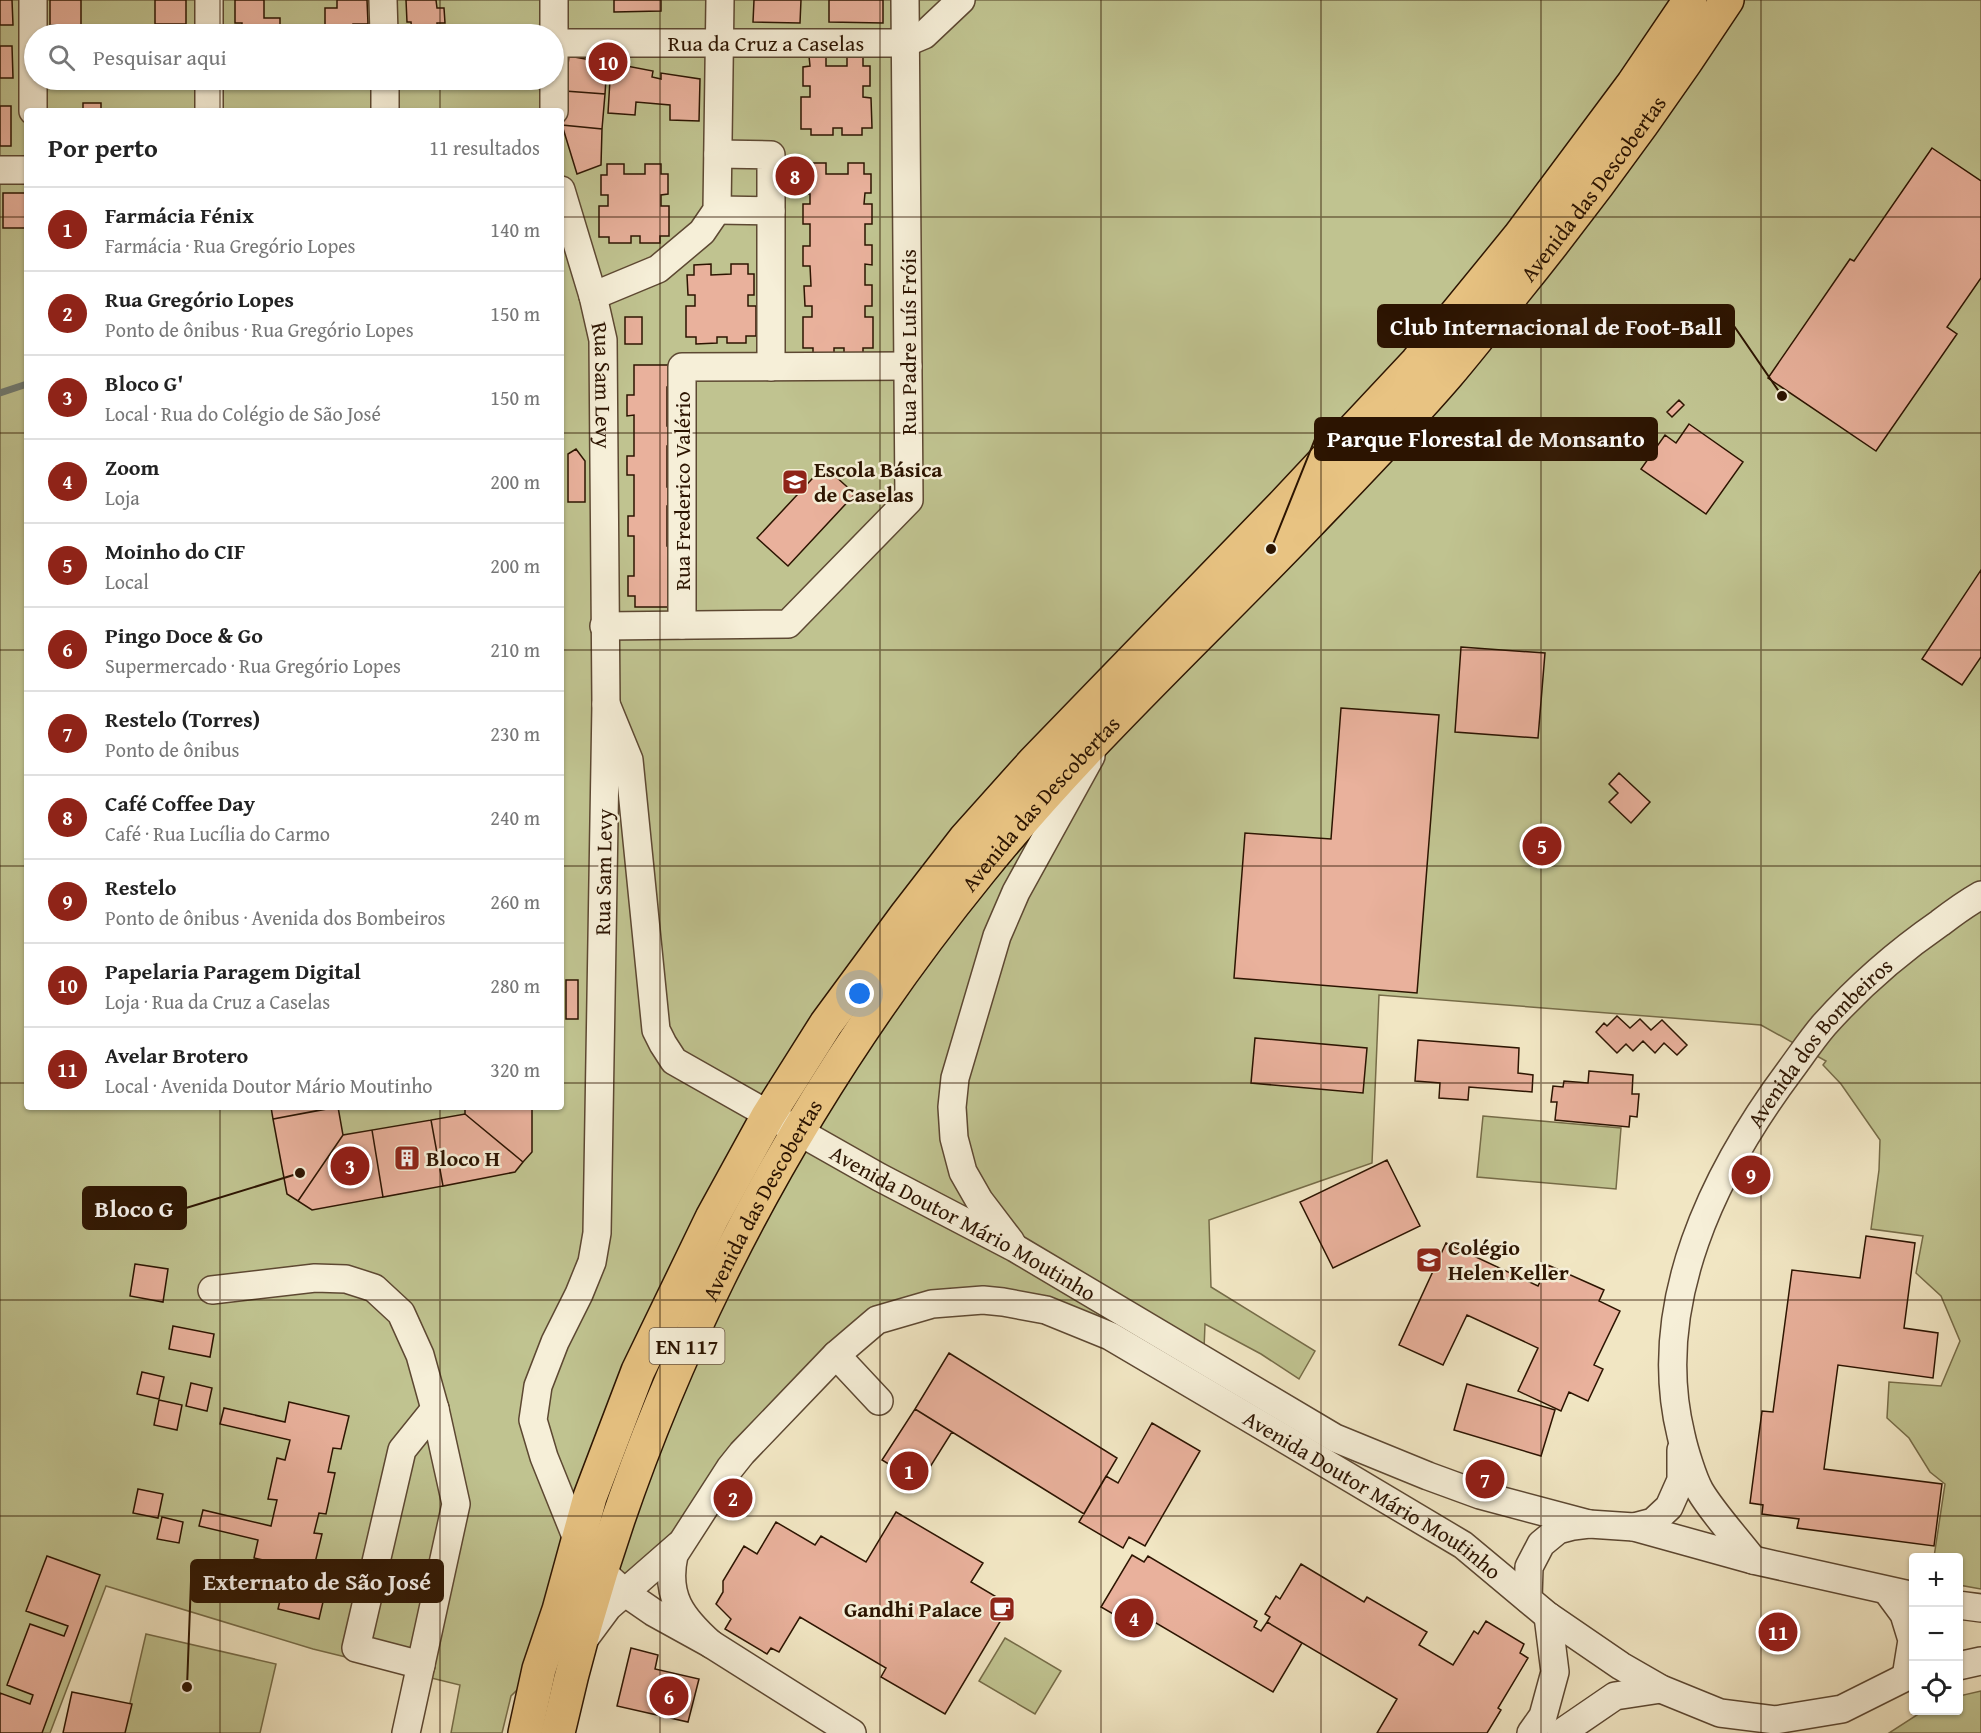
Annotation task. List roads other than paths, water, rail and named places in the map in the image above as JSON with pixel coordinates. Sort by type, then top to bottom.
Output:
[{"type":"main road","name":"Avenida das Descobertas","points":[[525,1733],[539,1669],[559,1611],[577,1539],[611,1438],[638,1371],[712,1218],[768,1116],[826,1024],[965,840],[1034,762],[1284,504],[1417,362],[1520,237],[1633,84],[1690,0]]},
{"type":"main road","name":"Avenida das Descobertas","points":[[558,1733],[600,1570],[644,1450],[705,1304],[797,1132],[853,1041],[930,934],[1035,806],[1309,523],[1447,375],[1628,146],[1727,0]]},
{"type":"main road","points":[[577,1539],[600,1570]]},
{"type":"street","points":[[33,0],[33,24]]},
{"type":"street","points":[[209,0],[209,24]]},
{"type":"street","points":[[383,0],[384,24]]},
{"type":"street","points":[[554,24],[555,0]]},
{"type":"street","points":[[593,296],[658,269],[702,232],[717,210],[720,0]]},
{"type":"street","name":"Rua Padre Luís Fróis","points":[[604,626],[788,624],[909,500],[905,0]]},
{"type":"street","name":"Rua da Cruz a Caselas","points":[[564,43],[905,43],[924,35],[961,0]]},
{"type":"street","points":[[33,90],[33,108]]},
{"type":"street","points":[[209,90],[209,108]]},
{"type":"street","points":[[385,90],[385,108]]},
{"type":"street","points":[[554,90],[554,108]]},
{"type":"street","points":[[718,154],[771,155],[771,367]]},
{"type":"street","points":[[0,170],[24,170]]},
{"type":"street","name":"Rua Sam Levy","points":[[564,200],[593,296],[603,339],[606,704],[597,1233],[592,1262],[555,1342],[538,1386],[533,1420],[544,1457],[577,1539]]},
{"type":"street","points":[[717,210],[771,211]]},
{"type":"street","name":"Rua Frederico Valério","points":[[682,625],[682,367],[908,366]]},
{"type":"street","name":"Avenida Doutor Mário Moutinho","points":[[606,704],[629,760],[656,1030],[674,1062],[797,1132],[1024,1254],[1335,1438],[1480,1495],[1589,1524]]},
{"type":"street","points":[[1003,1302],[1022,1302],[1034,1299],[1041,1292],[1042,1275],[979,1200],[963,1172],[954,1138],[952,1107],[955,1078],[997,936],[1016,892],[1105,732]]},
{"type":"street","name":"Avenida dos Bombeiros","points":[[1753,1560],[1700,1490],[1681,1437],[1673,1396],[1672,1357],[1677,1312],[1685,1272],[1726,1170],[1748,1130],[1830,1019],[1913,942],[1981,895]]},
{"type":"street","points":[[212,1290],[315,1278],[346,1279],[374,1288],[402,1313],[420,1354],[435,1408],[456,1504],[406,1733]]},
{"type":"street","name":"Avenida Doutor Mário Moutinho","points":[[836,1354],[877,1320],[932,1304],[983,1300],[1046,1310],[1110,1336],[1463,1545],[1548,1616],[1621,1666],[1726,1723],[1775,1720],[1842,1709],[1909,1676]]},
{"type":"street","points":[[711,1644],[694,1629],[680,1611],[673,1597],[671,1569],[674,1555],[680,1544],[742,1453],[836,1354],[879,1401]]},
{"type":"street","points":[[421,1665],[356,1648],[402,1450],[435,1408]]},
{"type":"street","name":"Avenida dos Bombeiros","points":[[1634,1527],[1653,1522],[1669,1507],[1681,1480],[1681,1437]]},
{"type":"street","name":"Avenida Doutor Mário Moutinho","points":[[1528,1599],[1529,1567],[1541,1544],[1558,1530],[1589,1524],[1634,1527],[1753,1560],[1909,1595]]},
{"type":"street","points":[[600,1570],[619,1578],[632,1576],[660,1561],[680,1544]]},
{"type":"street","points":[[581,1644],[596,1621],[624,1592],[680,1544]]},
{"type":"street","points":[[600,1570],[624,1592],[652,1612],[711,1644],[852,1733]]},
{"type":"street","name":"Avenida Doutor Mário Moutinho","points":[[1887,1591],[1904,1614],[1912,1640],[1911,1661]]},
{"type":"street","points":[[1963,1606],[1981,1608]]},
{"type":"street","points":[[1531,1733],[1543,1716],[1555,1672],[1548,1616]]},
{"type":"street","points":[[1963,1665],[1981,1661]]},
{"type":"street","points":[[1562,1733],[1615,1696],[1661,1689]]},
{"type":"street","points":[[1823,1733],[1842,1709]]},
{"type":"waterway","points":[[0,393],[24,385]]},
{"type":"place","name":"Papelaria Paragem Digital","points":[[608,62]]},
{"type":"place","name":"Café Coffee Day","points":[[795,176]]},
{"type":"place","name":"Club Internacional de Foot-Ball","points":[[1782,396]]},
{"type":"place","name":"Escola Básica de Caselas","points":[[795,482]]},
{"type":"place","name":"Parque Florestal de Monsanto","points":[[1271,549]]},
{"type":"place","name":"Moinho do CIF","points":[[1542,846]]},
{"type":"place","name":"Bloco H","points":[[407,1158]]},
{"type":"place","name":"Bloco G'","points":[[350,1166]]},
{"type":"place","name":"Bloco G","points":[[300,1173]]},
{"type":"place","name":"Restelo","points":[[1751,1175]]},
{"type":"place","name":"Colégio Helen Keller","points":[[1429,1260]]},
{"type":"place","name":"Farmácia Fénix","points":[[909,1471]]},
{"type":"place","name":"Restelo (Torres)","points":[[1485,1479]]},
{"type":"place","name":"Rua Gregório Lopes","points":[[733,1498]]},
{"type":"place","name":"Gandhi Palace","points":[[1002,1609]]},
{"type":"place","name":"Zoom","points":[[1134,1618]]},
{"type":"place","name":"Avelar Brotero","points":[[1778,1632]]},
{"type":"place","name":"Externato de São José","points":[[187,1687]]},
{"type":"place","name":"Pingo Doce & Go","points":[[669,1696]]}]
